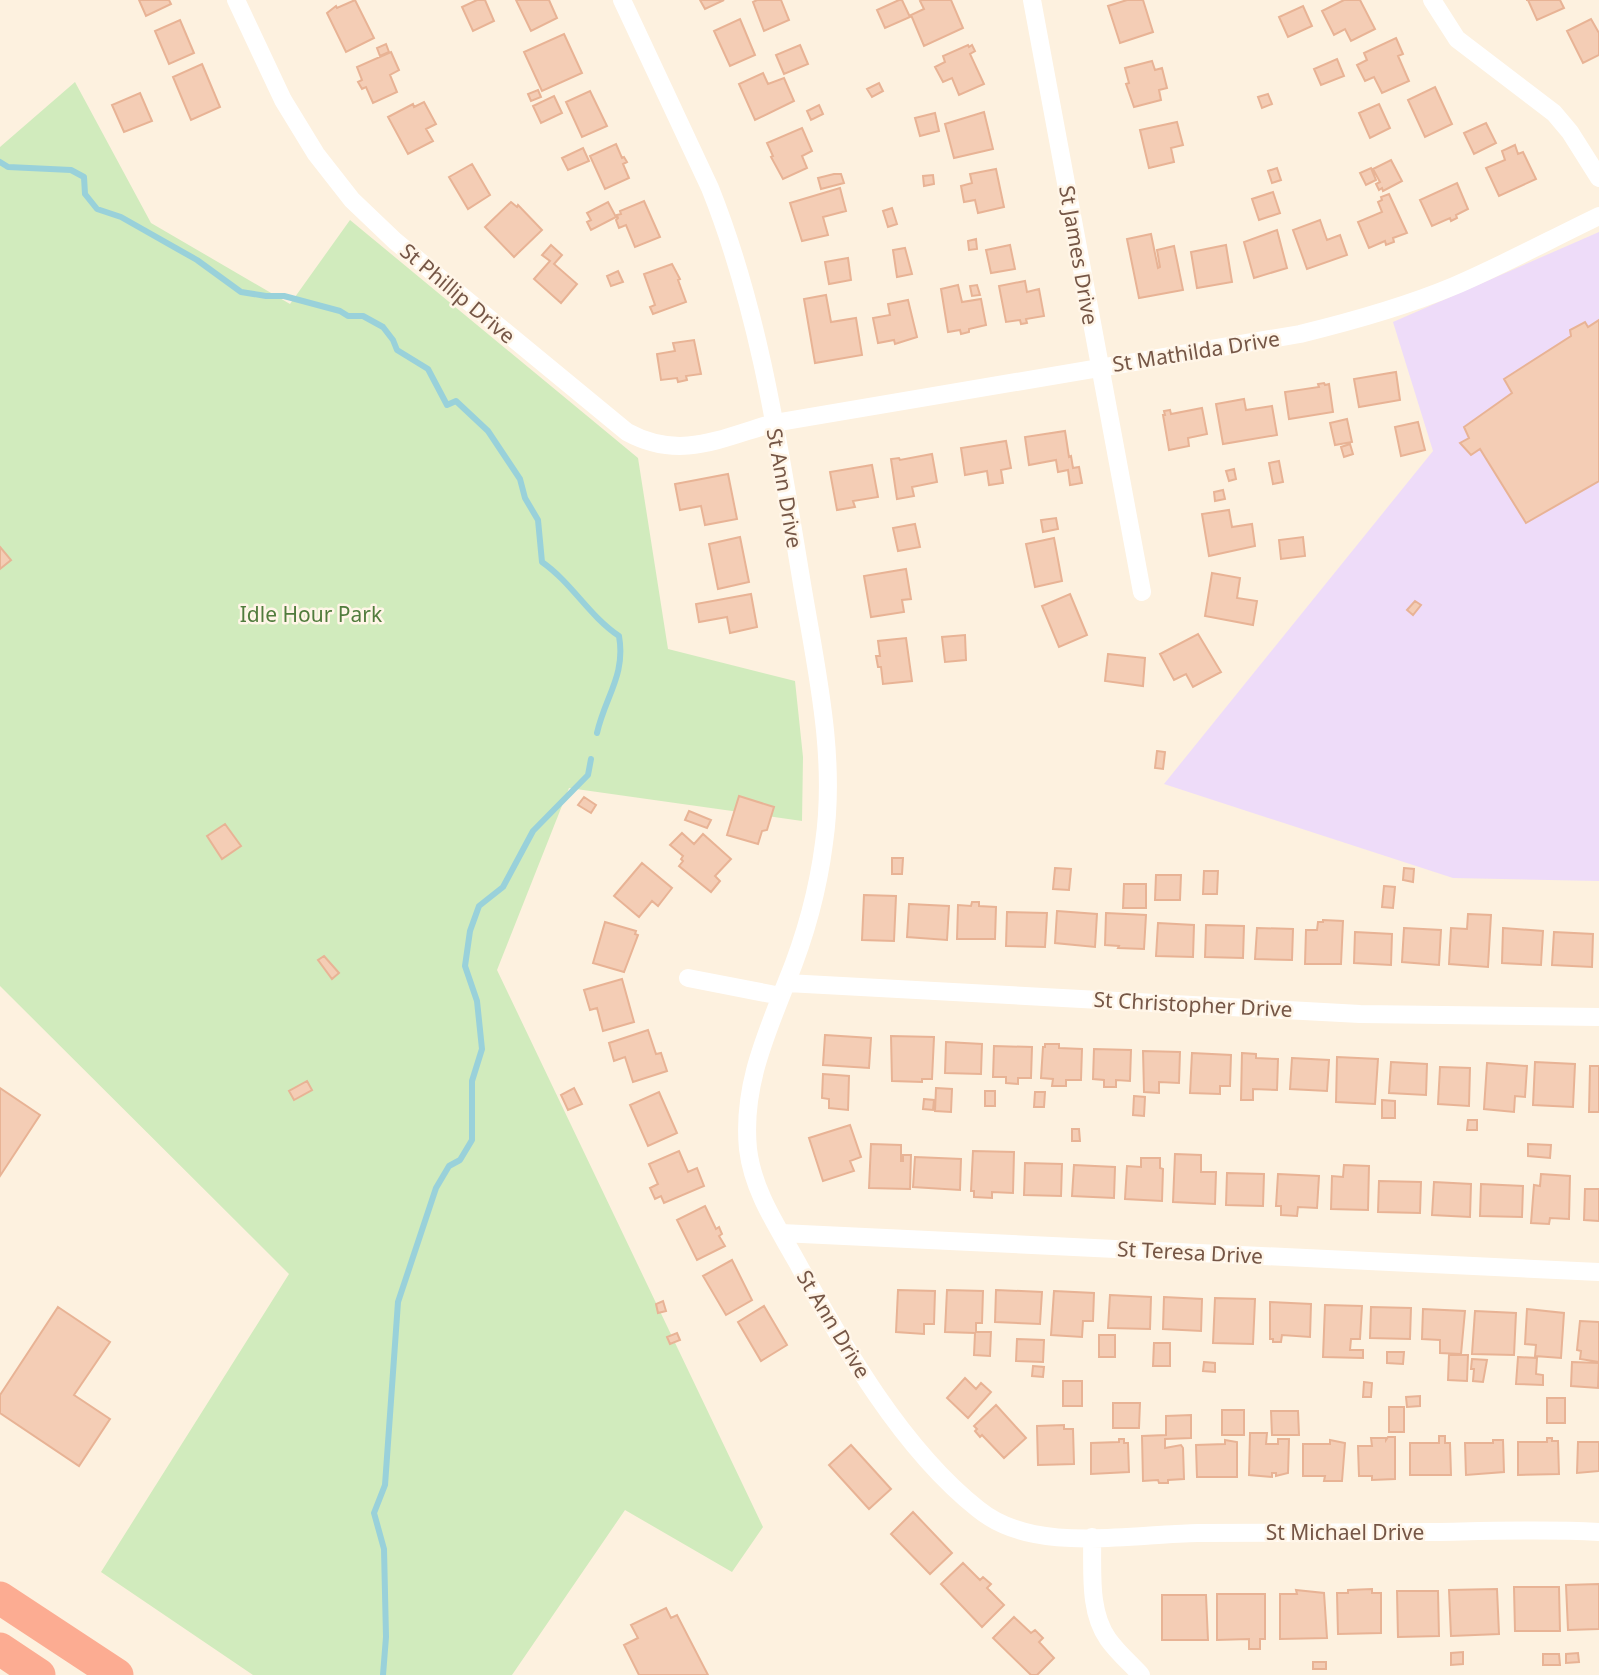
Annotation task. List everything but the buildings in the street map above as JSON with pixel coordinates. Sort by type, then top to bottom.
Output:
[{"type":"highway","points":[[0,1598],[117,1675]]},
{"type":"highway","points":[[0,1649],[39,1675]]},
{"type":"street","name":"St Phillip Drive","points":[[236,0],[283,100],[316,154],[352,200],[395,241],[627,432],[645,442],[680,448],[775,423]]},
{"type":"street","name":"St Ann Drive","points":[[622,0],[710,188],[749,304],[775,423],[824,718],[828,810],[821,866],[800,946],[757,1056],[750,1089],[748,1153],[755,1181],[773,1220],[873,1390],[960,1493],[980,1511],[1013,1528],[1035,1534],[1091,1537]]},
{"type":"street","name":"St James Drive","points":[[1032,0],[1142,592]]},
{"type":"street","points":[[1432,0],[1457,38],[1553,113],[1570,132],[1599,178]]},
{"type":"street","name":"St Mathilda Drive","points":[[775,423],[1300,334],[1378,313],[1455,285],[1599,216]]},
{"type":"street","points":[[688,978],[784,989]]},
{"type":"street","name":"St Christopher Drive","points":[[784,989],[1360,1014],[1599,1017]]},
{"type":"street","name":"St Teresa Drive","points":[[781,1233],[1599,1272]]},
{"type":"street","name":"St Michael Drive","points":[[1091,1537],[1209,1533],[1599,1532]]},
{"type":"street","points":[[1091,1537],[1096,1607],[1100,1625],[1107,1637],[1141,1675]]},
{"type":"shaded area","points":[[1599,232],[1599,881],[1453,878],[1164,784],[1433,451],[1393,322]]},
{"type":"green space","name":"Idle Hour Park","points":[[75,82],[151,223],[290,304],[350,220],[638,458],[668,649],[795,681],[803,757],[802,821],[569,788],[497,970],[763,1527],[732,1572],[625,1510],[512,1675],[253,1675],[101,1572],[289,1274],[0,986],[0,147]]},
{"type":"waterway","points":[[0,162],[8,167],[71,170],[84,177],[85,194],[97,209],[121,217],[197,260],[241,292],[284,296],[340,311],[348,316],[363,316],[383,327],[397,350],[428,369],[447,405],[456,401],[488,431],[520,479],[525,498],[538,520],[542,562],[619,636],[620,663],[597,733]]},
{"type":"waterway","points":[[383,1675],[386,1637],[384,1549],[374,1513],[385,1485],[398,1302],[436,1188],[449,1166],[460,1160],[472,1140],[472,1081],[482,1049],[477,1001],[465,966],[470,931],[479,906],[503,887],[533,831],[588,775],[591,759]]}]
